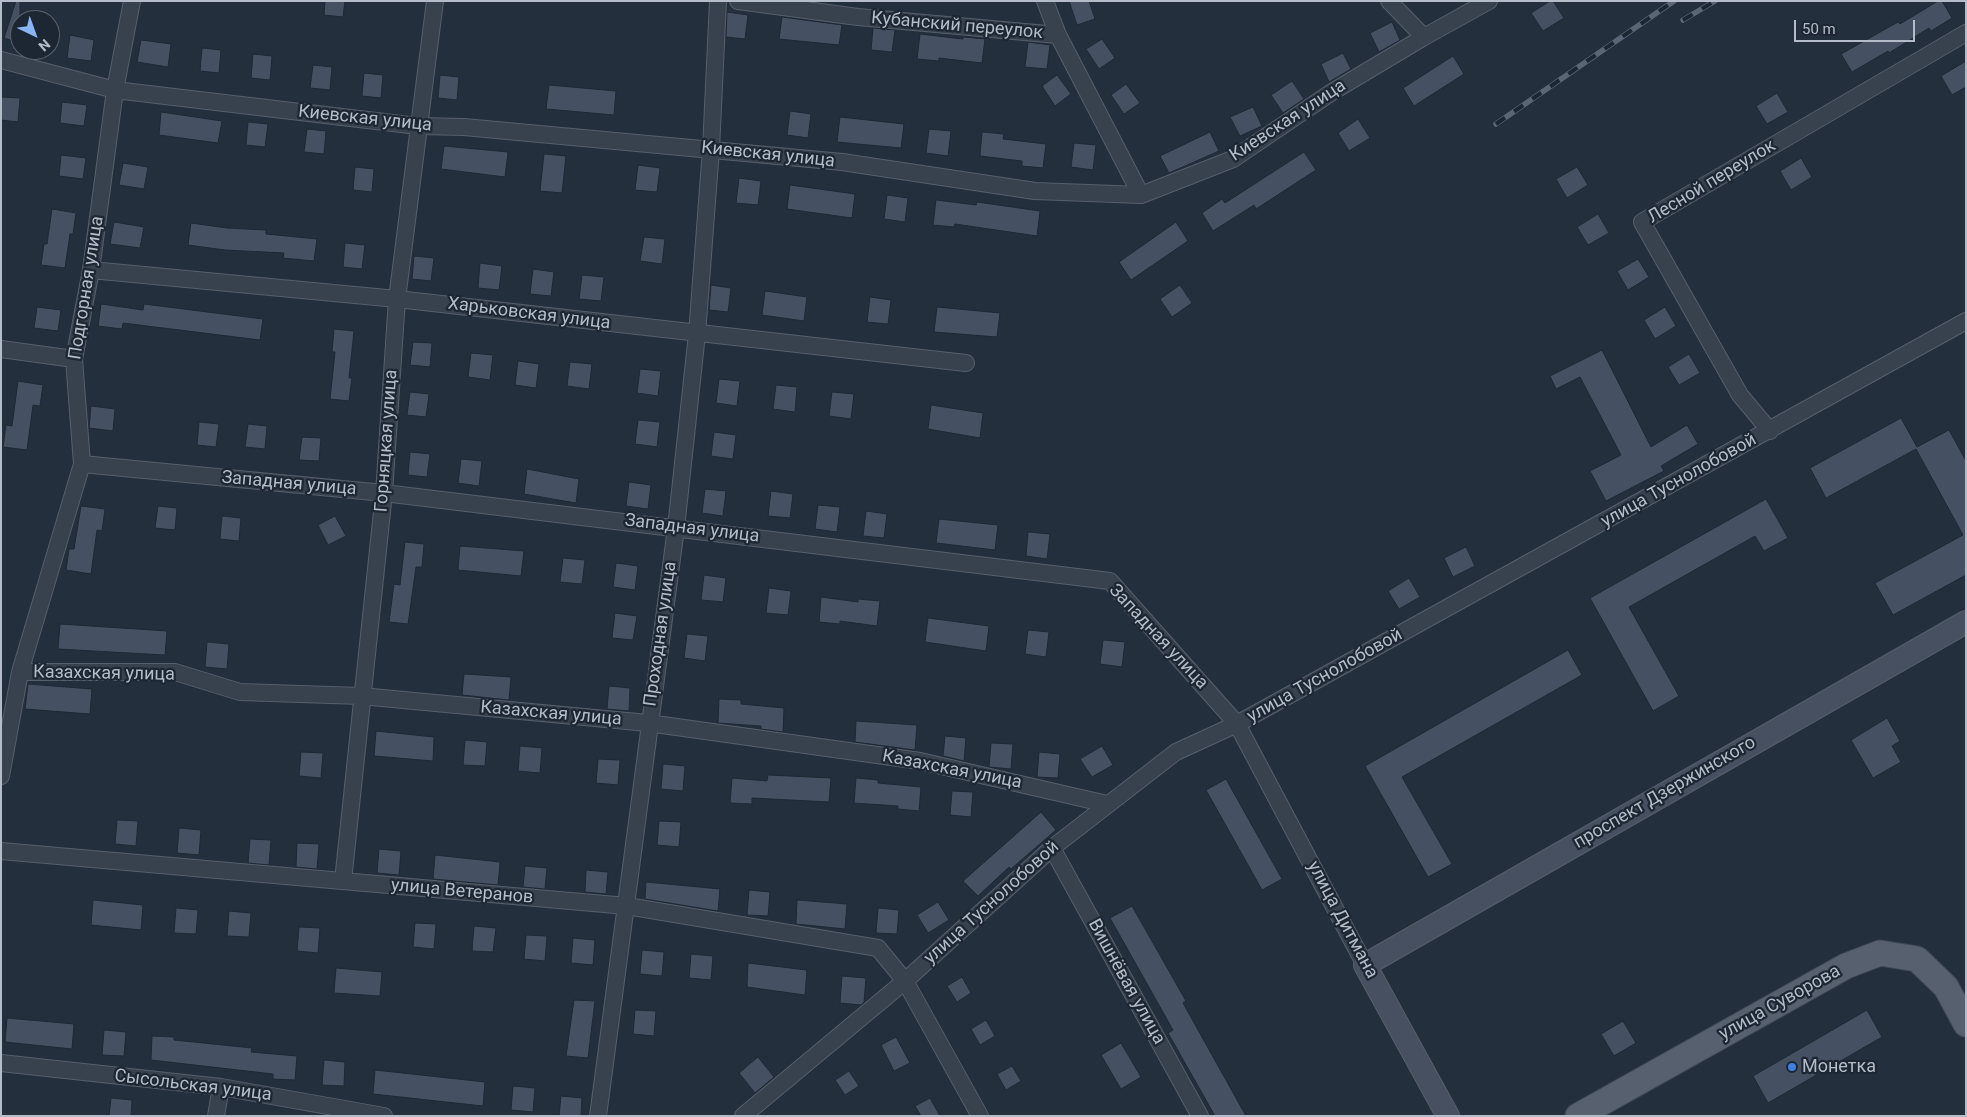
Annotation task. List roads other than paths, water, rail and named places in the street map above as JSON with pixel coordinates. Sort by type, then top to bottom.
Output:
[{"type":"main road","name":"улица Суворова","points":[[1578,1116],[1846,966],[1880,953],[1918,959],[1946,987],[1966,1024]]},
{"type":"street","name":"Подгорная улица","points":[[2,769],[20,672],[82,464],[74,359],[91,270],[114,90],[132,1]]},
{"type":"street","name":"Горняцкая улица","points":[[343,881],[384,492],[397,298],[435,1]]},
{"type":"street","name":"Проходная улица","points":[[598,1116],[627,906],[648,723],[676,528],[698,334],[711,149],[718,1]]},
{"type":"street","name":"Кубанский переулок","points":[[738,1],[858,17],[1058,35]]},
{"type":"street","points":[[1045,1],[1058,35],[1141,195]]},
{"type":"street","points":[[1389,1],[1424,37]]},
{"type":"street","name":"Киевская улица","points":[[1,60],[114,90],[418,126],[464,127],[842,162],[1035,191],[1141,195],[1233,159],[1332,92],[1489,1]]},
{"type":"street","name":"Лесной переулок","points":[[1770,430],[1740,395],[1642,222],[1966,34]]},
{"type":"street","name":"Харьковская улица","points":[[91,270],[397,298],[698,334],[966,363]]},
{"type":"street","name":"улица Туснолобовой","points":[[743,1116],[905,981],[1052,848],[1176,752],[1237,724],[1966,321]]},
{"type":"street","points":[[1,349],[74,359]]},
{"type":"street","name":"Западная улица","points":[[82,464],[384,492],[1110,581],[1237,724]]},
{"type":"street","name":"проспект Дзержинского","points":[[1365,965],[1966,622]]},
{"type":"street","name":"Казахская улица","points":[[20,672],[175,672],[240,692],[361,696],[648,723],[920,761],[1107,804]]},
{"type":"street","name":"улица Дитмана","points":[[1237,724],[1365,965],[1448,1116]]},
{"type":"street","name":"Вишнёвая улица","points":[[1052,848],[1200,1116]]},
{"type":"street","name":"улица Ветеранов","points":[[1,851],[627,906],[878,948],[905,981],[980,1116]]},
{"type":"street","name":"Сысольская улица","points":[[1,1063],[221,1087],[384,1116]]},
{"type":"street","points":[[216,1116],[221,1087]]},
{"type":"railway","points":[[1496,124],[1674,1]]},
{"type":"railway","points":[[1683,20],[1715,1]]},
{"type":"place","name":"Монетка","points":[[1792,1067]]}]
